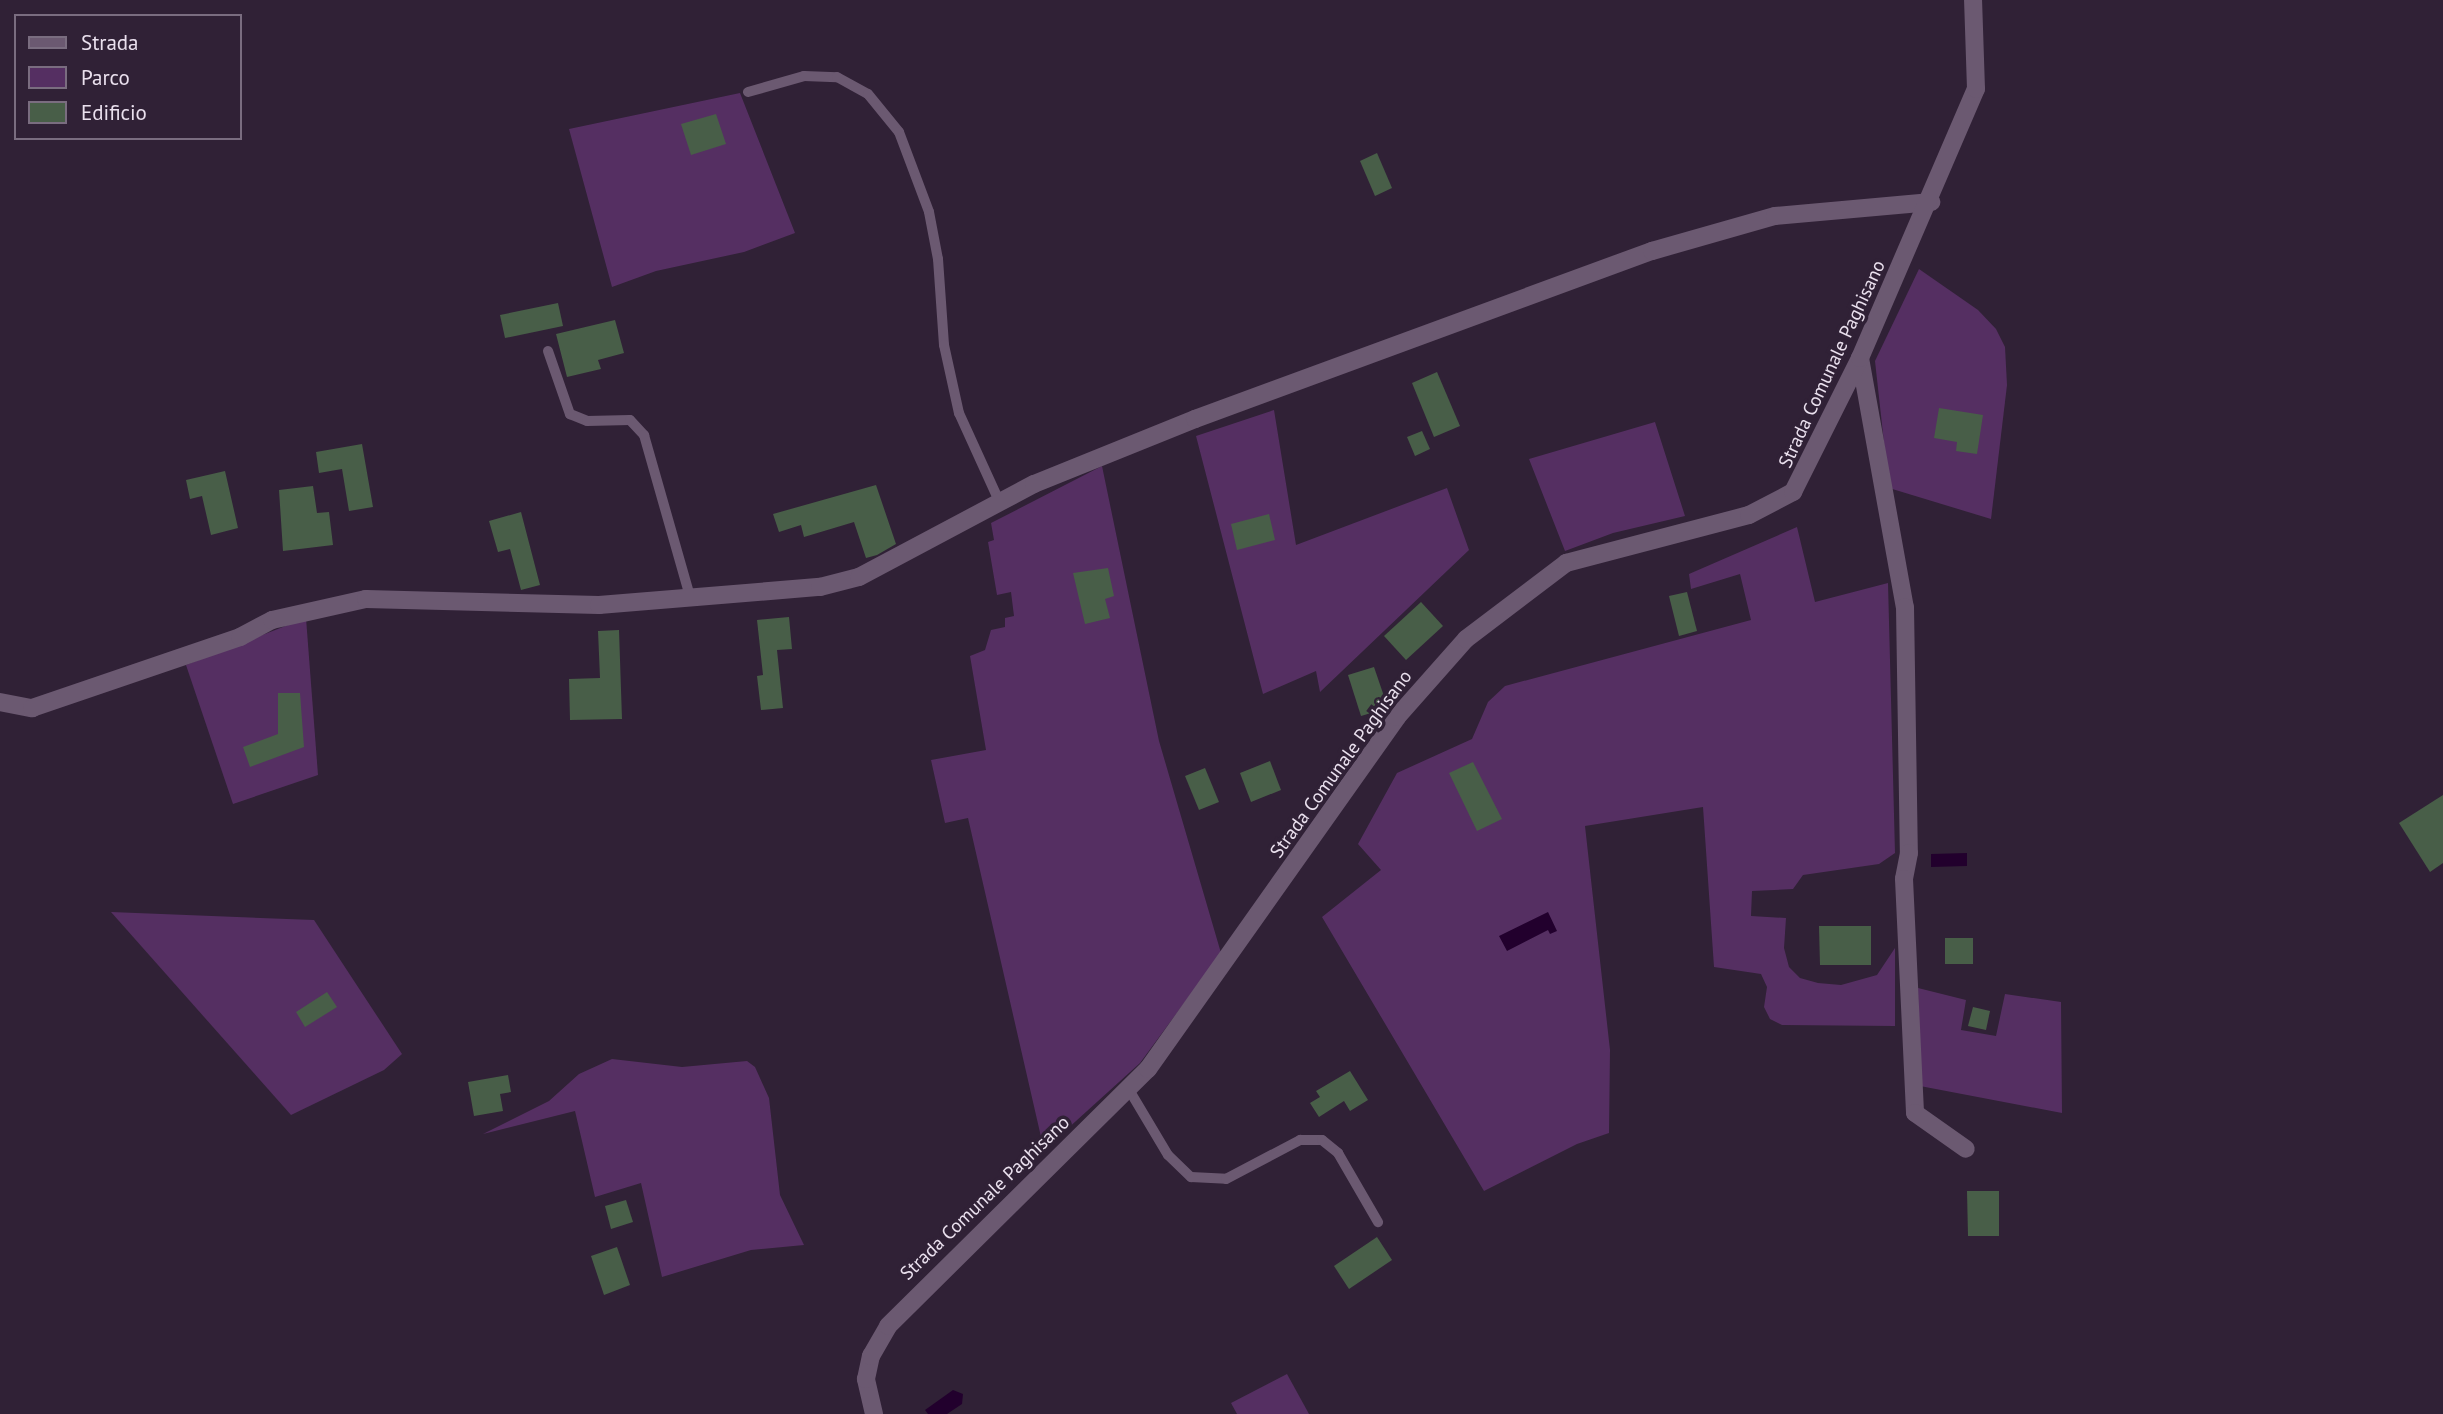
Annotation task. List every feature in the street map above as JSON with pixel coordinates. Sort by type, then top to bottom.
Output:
[{"type":"street","name":"Strada Comunale Paghisano","points":[[874,1414],[866,1379],[871,1356],[888,1325],[1148,1069],[1397,717],[1466,639],[1566,563],[1749,516],[1793,492],[1860,358],[1931,202],[1976,89],[1973,0]]},
{"type":"street","points":[[0,702],[32,708],[240,636],[272,620],[366,599],[599,605],[691,601],[820,587],[859,577],[1034,484],[1195,419],[1652,251],[1775,216],[1931,202]]},
{"type":"street","points":[[1860,358],[1905,607],[1909,853],[1904,879],[1915,1113],[1966,1149]]},
{"type":"lane","points":[[748,92],[804,76],[837,77],[868,94],[898,132],[929,212],[938,259],[944,345],[956,402],[1000,503]]},
{"type":"lane","points":[[548,351],[570,414],[587,421],[630,420],[644,435],[691,601]]},
{"type":"lane","points":[[1128,1088],[1168,1155],[1191,1177],[1226,1179],[1300,1140],[1322,1140],[1338,1153],[1378,1222]]},
{"type":"green space","points":[[740,93],[795,233],[744,252],[656,271],[612,287],[569,129]]},
{"type":"green space","points":[[1919,269],[1978,310],[1996,329],[2005,347],[2007,385],[1991,519],[1889,488],[1875,361]]},
{"type":"green space","points":[[1274,410],[1296,545],[1447,488],[1469,550],[1320,692],[1316,671],[1263,694],[1196,436]]},
{"type":"green space","points":[[1655,422],[1685,516],[1613,533],[1565,551],[1529,459]]},
{"type":"green space","points":[[1102,466],[1159,741],[1221,953],[1140,1063],[1044,1150],[968,818],[945,823],[931,760],[986,750],[970,656],[985,650],[991,630],[1005,627],[1005,618],[1014,616],[1011,592],[997,595],[988,542],[994,540],[991,523]]},
{"type":"green space","points":[[1797,527],[1815,602],[1888,583],[1895,853],[1879,864],[1803,875],[1793,889],[1752,891],[1751,916],[1786,918],[1784,948],[1789,967],[1800,978],[1818,983],[1841,985],[1877,975],[1895,948],[1895,1026],[1782,1025],[1770,1019],[1764,1007],[1767,987],[1761,974],[1714,967],[1703,807],[1585,826],[1610,1050],[1609,1133],[1577,1144],[1484,1191],[1322,917],[1381,870],[1358,844],[1397,773],[1472,739],[1488,702],[1505,686],[1751,620],[1740,574],[1691,589],[1689,574]]},
{"type":"green space","points":[[306,618],[318,775],[233,804],[186,665]]},
{"type":"green space","points":[[111,912],[314,920],[402,1054],[384,1070],[291,1115]]},
{"type":"green space","points":[[1918,988],[1966,1000],[1961,1030],[1996,1036],[2005,994],[2061,1002],[2062,1113],[1920,1086]]},
{"type":"green space","points":[[612,1059],[682,1067],[747,1061],[755,1067],[769,1098],[780,1195],[804,1245],[751,1250],[662,1277],[641,1183],[595,1197],[575,1111],[483,1134],[549,1101],[579,1074]]},
{"type":"green space","points":[[1287,1374],[1309,1414],[1237,1414],[1231,1403]]},
{"type":"shaded area","points":[[1967,853],[1967,866],[1931,867],[1931,854]]},
{"type":"shaded area","points":[[1548,912],[1557,931],[1550,934],[1548,930],[1507,951],[1499,936]]},
{"type":"shaded area","points":[[953,1390],[963,1394],[962,1404],[947,1414],[928,1414],[925,1410]]},
{"type":"building","points":[[716,114],[726,144],[691,155],[681,124]]},
{"type":"building","points":[[1377,153],[1392,188],[1375,196],[1360,161]]},
{"type":"building","points":[[558,303],[563,326],[505,338],[500,315]]},
{"type":"building","points":[[615,320],[624,353],[598,360],[601,369],[567,377],[556,334]]},
{"type":"building","points":[[1437,372],[1460,426],[1434,437],[1412,383]]},
{"type":"building","points":[[1939,408],[1983,415],[1977,454],[1956,451],[1957,442],[1934,438]]},
{"type":"building","points":[[1422,431],[1430,449],[1415,456],[1407,437]]},
{"type":"building","points":[[362,444],[373,507],[349,511],[342,469],[319,473],[316,452]]},
{"type":"building","points":[[225,471],[238,528],[211,535],[202,496],[190,499],[186,480]]},
{"type":"building","points":[[876,485],[896,544],[877,555],[866,558],[854,522],[804,537],[801,525],[779,532],[773,514]]},
{"type":"building","points":[[313,486],[317,513],[329,512],[333,545],[283,551],[279,490]]},
{"type":"building","points":[[521,512],[540,585],[521,590],[510,549],[498,552],[489,521]]},
{"type":"building","points":[[1269,514],[1275,540],[1237,550],[1231,524]]},
{"type":"building","points":[[1108,568],[1114,596],[1105,599],[1110,618],[1085,624],[1073,573]]},
{"type":"building","points":[[1687,592],[1697,631],[1679,636],[1669,596]]},
{"type":"building","points":[[1421,602],[1443,626],[1406,660],[1384,636]]},
{"type":"building","points":[[789,617],[792,649],[777,650],[783,708],[761,710],[757,676],[763,675],[757,620]]},
{"type":"building","points":[[619,630],[622,719],[570,720],[569,679],[600,678],[598,631]]},
{"type":"building","points":[[1374,667],[1388,708],[1361,716],[1348,675]]},
{"type":"building","points":[[278,693],[300,693],[304,747],[250,767],[243,747],[278,734]]},
{"type":"building","points":[[1270,761],[1281,790],[1251,802],[1240,773]]},
{"type":"building","points":[[1473,762],[1502,819],[1477,831],[1449,773]]},
{"type":"building","points":[[1205,768],[1219,802],[1199,810],[1185,776]]},
{"type":"building","points":[[2443,795],[2443,863],[2430,872],[2399,823]]},
{"type":"building","points":[[1819,926],[1871,926],[1871,965],[1820,965]]},
{"type":"building","points":[[1945,938],[1973,938],[1973,964],[1945,964]]},
{"type":"building","points":[[327,992],[337,1007],[305,1027],[296,1012]]},
{"type":"building","points":[[1973,1007],[1990,1011],[1986,1030],[1968,1026]]},
{"type":"building","points":[[1350,1071],[1368,1100],[1350,1111],[1344,1101],[1319,1117],[1310,1103],[1320,1097],[1316,1091]]},
{"type":"building","points":[[508,1075],[511,1092],[500,1094],[503,1111],[474,1116],[468,1082]]},
{"type":"building","points":[[1967,1191],[1999,1191],[1999,1236],[1968,1236]]},
{"type":"building","points":[[626,1200],[633,1222],[611,1229],[605,1206]]},
{"type":"building","points":[[1377,1237],[1392,1260],[1349,1289],[1334,1266]]},
{"type":"building","points":[[617,1247],[630,1285],[604,1295],[591,1256]]}]
